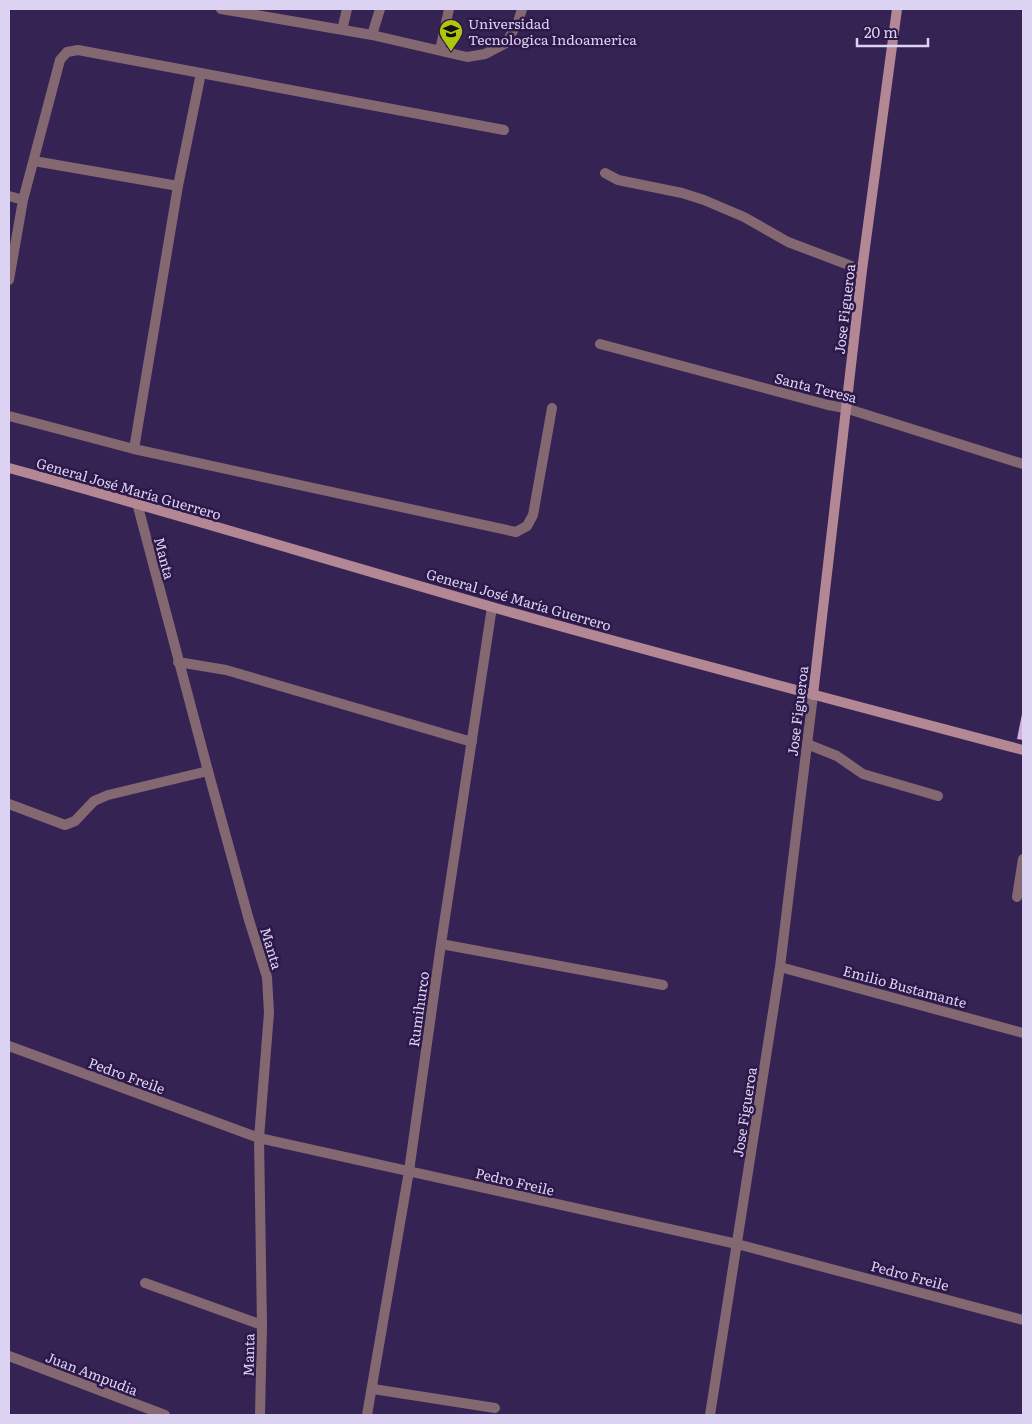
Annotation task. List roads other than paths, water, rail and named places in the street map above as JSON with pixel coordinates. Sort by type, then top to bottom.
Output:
[{"type":"street","points":[[221,9],[372,35],[467,57],[485,54],[506,43],[518,22],[522,9]]},
{"type":"street","points":[[342,30],[347,9]]},
{"type":"street","points":[[372,35],[380,9]]},
{"type":"street","points":[[440,50],[449,9]]},
{"type":"street","name":"Jose Figueroa","points":[[710,1415],[780,967],[845,408],[897,9]]},
{"type":"street","points":[[9,280],[23,200],[60,60],[67,52],[78,50],[504,130]]},
{"type":"street","points":[[134,449],[178,186],[201,73]]},
{"type":"street","points":[[34,161],[178,186]]},
{"type":"street","points":[[605,173],[618,180],[682,193],[704,200],[744,217],[788,242],[862,270]]},
{"type":"street","points":[[9,196],[23,200]]},
{"type":"street","name":"Santa Teresa","points":[[600,344],[845,408],[1023,464]]},
{"type":"street","points":[[9,416],[134,449],[516,532],[527,526],[533,515],[552,408]]},
{"type":"street","name":"General José María Guerrero","points":[[9,468],[137,503],[492,607],[813,695],[1023,750]]},
{"type":"street","name":"Manta","points":[[137,503],[178,662],[249,920],[267,977],[269,1013],[259,1138],[262,1325],[260,1415]]},
{"type":"street","name":"Rumihurco","points":[[367,1415],[373,1389],[409,1171],[492,607]]},
{"type":"street","points":[[178,662],[226,670],[472,742]]},
{"type":"street","points":[[807,744],[837,756],[863,774],[938,796]]},
{"type":"street","points":[[9,804],[65,825],[75,821],[94,801],[108,795],[208,771]]},
{"type":"street","points":[[1017,897],[1023,859]]},
{"type":"street","points":[[441,944],[664,985]]},
{"type":"street","name":"Emilio Bustamante","points":[[780,967],[1023,1032]]},
{"type":"street","name":"Pedro Freile","points":[[9,1046],[259,1138],[737,1244],[1023,1320]]},
{"type":"street","points":[[145,1283],[262,1325]]},
{"type":"street","name":"Juan Ampudia","points":[[9,1356],[165,1415]]},
{"type":"street","points":[[373,1389],[494,1408]]},
{"type":"place","name":"Universidad Tecnologica Indoamerica","points":[[451,52]]}]
